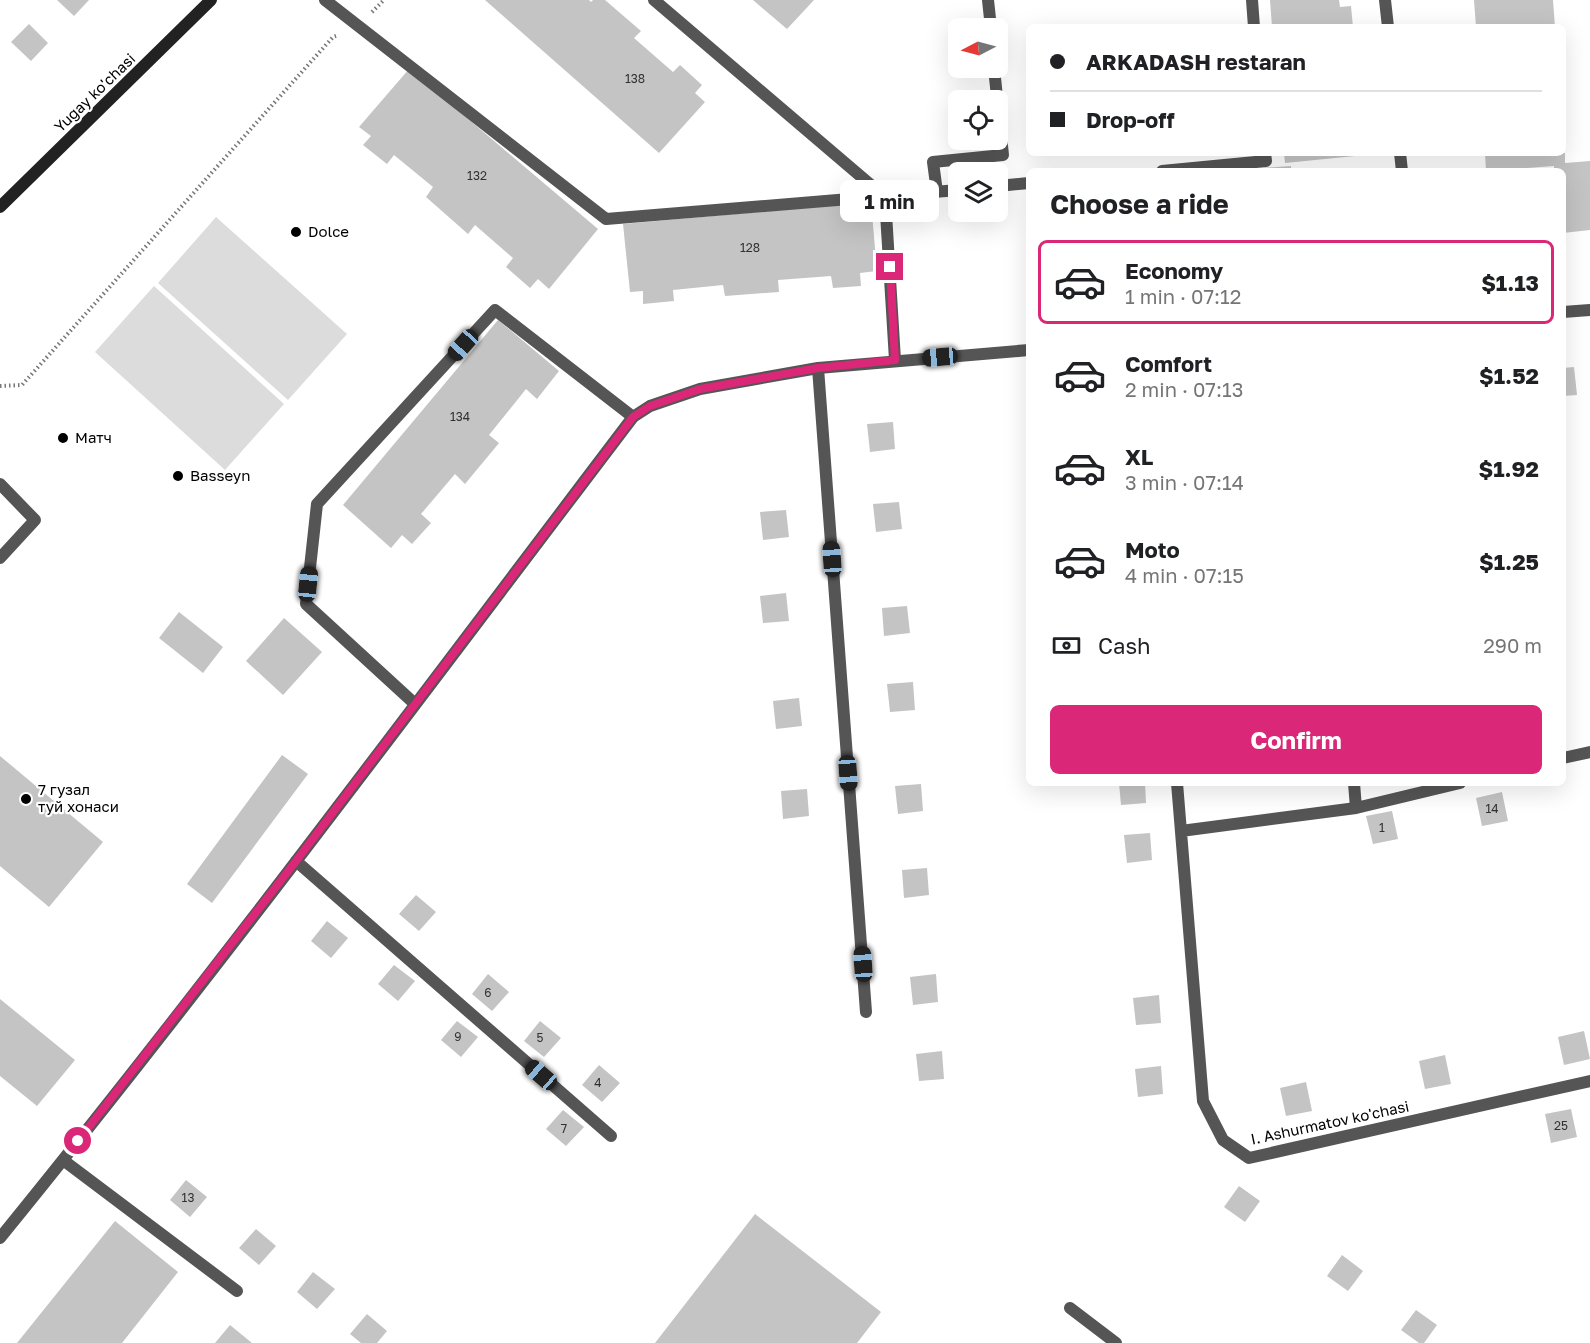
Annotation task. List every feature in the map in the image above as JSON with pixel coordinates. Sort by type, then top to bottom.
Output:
[{"type":"main road","name":"Yugay ko'chasi","points":[[0,207],[211,0]]},
{"type":"street","points":[[325,0],[606,219],[948,191]]},
{"type":"street","points":[[654,0],[885,197],[895,360]]},
{"type":"street","points":[[988,0],[990,18]]},
{"type":"street","points":[[1252,0],[1254,24]]},
{"type":"street","points":[[1385,0],[1388,24]]},
{"type":"street","points":[[936,192],[933,162],[1003,155],[995,78]]},
{"type":"street","points":[[1193,168],[1266,161],[1265,156]]},
{"type":"street","points":[[1008,185],[1026,183]]},
{"type":"street","points":[[415,704],[306,604],[317,504],[495,310],[633,417]]},
{"type":"street","points":[[1566,312],[1590,310]]},
{"type":"street","points":[[0,1238],[296,861],[633,417],[650,406],[700,389],[818,368],[1026,350]]},
{"type":"street","points":[[818,368],[866,1012]]},
{"type":"street","points":[[0,484],[35,520],[0,558]]},
{"type":"street","points":[[1566,757],[1590,752]]},
{"type":"street","name":"I. Ashurmatov ko'chasi","points":[[1177,786],[1203,1101],[1223,1140],[1249,1158],[1590,1081]]},
{"type":"street","points":[[1354,786],[1356,808]]},
{"type":"street","points":[[1181,831],[1356,808],[1448,786]]},
{"type":"street","points":[[296,861],[611,1136]]},
{"type":"street","points":[[63,1160],[237,1291]]},
{"type":"street","points":[[1070,1308],[1116,1343]]},
{"type":"path","points":[[0,387],[22,385],[333,37],[358,26],[384,0]]},
{"type":"shaded area","points":[[216,217],[347,334],[288,400],[158,283]]},
{"type":"shaded area","points":[[154,286],[284,404],[225,470],[95,352]]},
{"type":"building","points":[[57,0],[89,0],[74,16]]},
{"type":"building","points":[[485,0],[589,0],[591,2],[605,0],[641,31],[634,38],[673,72],[680,65],[702,85],[695,93],[705,102],[659,153]]},
{"type":"building","points":[[753,0],[814,0],[787,29]]},
{"type":"building","points":[[1270,0],[1339,0],[1340,7],[1351,6],[1353,24],[1272,24]]},
{"type":"building","points":[[1474,0],[1553,0],[1555,24],[1476,24]]},
{"type":"building","points":[[29,24],[48,43],[31,61],[11,42]]},
{"type":"building","points":[[409,69],[598,229],[549,289],[538,279],[530,288],[506,267],[513,258],[475,225],[468,234],[426,197],[433,187],[394,155],[387,164],[363,145],[371,136],[359,127]]},
{"type":"building","points":[[1284,156],[1355,156],[1285,163]]},
{"type":"building","points":[[1485,156],[1565,156],[1565,163],[1590,161],[1590,230],[1566,233],[1566,168],[1554,168],[1554,166],[1486,168]]},
{"type":"building","points":[[1291,166],[1291,168],[1263,168]]},
{"type":"building","points":[[871,202],[877,271],[860,273],[861,286],[833,288],[831,276],[778,280],[779,292],[725,296],[723,285],[673,290],[674,301],[643,304],[643,291],[630,292],[623,224]]},
{"type":"building","points":[[498,320],[559,371],[537,399],[526,389],[489,435],[499,443],[465,484],[455,474],[421,514],[431,523],[412,544],[402,535],[391,548],[343,505]]},
{"type":"building","points":[[1574,367],[1577,395],[1566,396],[1566,368]]},
{"type":"building","points":[[893,422],[895,449],[870,452],[867,424]]},
{"type":"building","points":[[899,502],[902,529],[876,532],[873,504]]},
{"type":"building","points":[[786,510],[789,537],[763,540],[760,512]]},
{"type":"building","points":[[786,593],[789,621],[763,623],[760,596]]},
{"type":"building","points":[[907,606],[910,633],[884,636],[882,608]]},
{"type":"building","points":[[179,612],[223,647],[203,673],[159,638]]},
{"type":"building","points":[[284,618],[322,652],[283,695],[246,661]]},
{"type":"building","points":[[913,682],[915,710],[890,712],[887,684]]},
{"type":"building","points":[[799,698],[802,726],[776,729],[773,701]]},
{"type":"building","points":[[282,755],[308,774],[212,903],[187,884]]},
{"type":"building","name":"7 гузал туй хонаси","points":[[0,756],[103,842],[49,907],[0,866]]},
{"type":"building","points":[[921,784],[923,811],[898,814],[895,786]]},
{"type":"building","points":[[1119,786],[1145,786],[1146,803],[1121,805]]},
{"type":"building","points":[[807,789],[809,816],[783,819],[781,791]]},
{"type":"building","points":[[1502,792],[1508,821],[1482,826],[1476,798]]},
{"type":"building","points":[[1392,811],[1398,839],[1373,844],[1366,816]]},
{"type":"building","points":[[1150,833],[1152,860],[1127,863],[1124,835]]},
{"type":"building","points":[[927,868],[929,895],[904,898],[902,870]]},
{"type":"building","points":[[416,895],[436,912],[419,931],[399,914]]},
{"type":"building","points":[[327,921],[348,938],[331,958],[311,941]]},
{"type":"building","points":[[394,965],[415,981],[398,1001],[378,984]]},
{"type":"building","points":[[488,974],[509,992],[492,1011],[472,994]]},
{"type":"building","points":[[936,974],[938,1002],[913,1005],[910,977]]},
{"type":"building","points":[[1159,995],[1161,1023],[1136,1025],[1133,998]]},
{"type":"building","points":[[0,999],[75,1060],[37,1106],[0,1076]]},
{"type":"building","points":[[457,1021],[478,1037],[461,1057],[441,1040]]},
{"type":"building","points":[[540,1021],[561,1038],[544,1057],[524,1041]]},
{"type":"building","points":[[1584,1031],[1590,1059],[1564,1065],[1558,1037]]},
{"type":"building","points":[[942,1051],[944,1079],[919,1081],[916,1054]]},
{"type":"building","points":[[1445,1055],[1451,1084],[1425,1089],[1419,1061]]},
{"type":"building","points":[[599,1065],[620,1083],[602,1102],[582,1085]]},
{"type":"building","points":[[1161,1066],[1163,1094],[1138,1097],[1135,1069]]},
{"type":"building","points":[[1306,1082],[1312,1111],[1286,1116],[1280,1088]]},
{"type":"building","points":[[1571,1109],[1577,1137],[1551,1143],[1545,1114]]},
{"type":"building","points":[[563,1110],[584,1127],[566,1146],[546,1129]]},
{"type":"building","points":[[186,1180],[207,1197],[190,1217],[170,1200]]},
{"type":"building","points":[[1239,1186],[1260,1201],[1245,1222],[1224,1207]]},
{"type":"building","points":[[755,1214],[881,1312],[857,1343],[655,1343]]},
{"type":"building","points":[[115,1221],[178,1272],[122,1343],[17,1343]]},
{"type":"building","points":[[256,1229],[276,1246],[259,1265],[239,1248]]},
{"type":"building","points":[[1342,1255],[1363,1271],[1348,1291],[1327,1276]]},
{"type":"building","points":[[313,1272],[335,1289],[317,1309],[297,1292]]},
{"type":"building","points":[[1416,1310],[1437,1325],[1424,1343],[1419,1343],[1401,1330]]},
{"type":"building","points":[[367,1314],[387,1331],[377,1343],[361,1343],[350,1334]]},
{"type":"building","points":[[230,1325],[252,1343],[215,1343]]},
{"type":"place","name":"Dolce","points":[[296,232]]},
{"type":"place","name":"Матч","points":[[63,438]]},
{"type":"place","name":"Basseyn","points":[[178,476]]},
{"type":"place","name":"7 гузал туй хонаси","points":[[26,799]]},
{"type":"route","points":[[78,1141],[296,861],[633,417],[650,406],[700,389],[818,368],[895,360],[890,267]]}]
